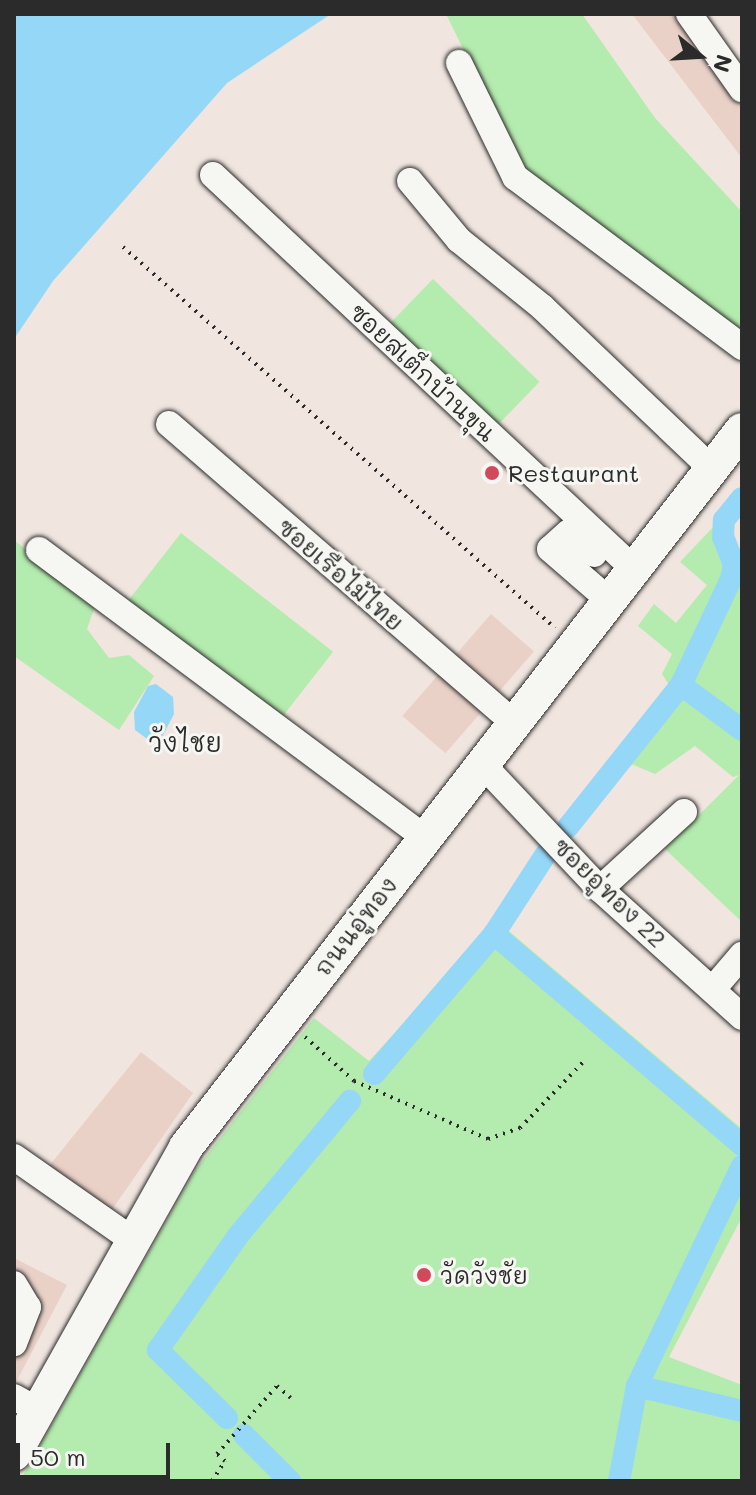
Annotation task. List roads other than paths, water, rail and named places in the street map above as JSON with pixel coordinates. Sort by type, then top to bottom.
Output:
[{"type":"main road","name":"ถนนอู่ทอง","points":[[14,1454],[26,1404],[186,1147],[283,1017],[742,430]]},
{"type":"street","points":[[689,14],[742,89]]},
{"type":"street","points":[[459,63],[515,177],[742,347]]},
{"type":"street","name":"ซอยสเต็กบ้านขุน","points":[[213,175],[623,584]]},
{"type":"street","points":[[410,181],[459,240],[542,307],[712,469]]},
{"type":"street","name":"ซอยเรือไม้ไทย","points":[[169,424],[514,723]]},
{"type":"street","points":[[39,550],[424,837]]},
{"type":"street","name":"ซอยอู่ทอง 22","points":[[482,764],[600,889],[742,1017]]},
{"type":"street","points":[[600,889],[684,812]]},
{"type":"street","points":[[713,989],[742,955]]},
{"type":"street","points":[[14,1157],[131,1239]]},
{"type":"street","points":[[14,1284],[28,1307],[14,1343]]},
{"type":"water","points":[[14,14],[331,14],[227,83],[53,281],[14,339]]},
{"type":"water","points":[[156,684],[173,697],[174,714],[161,739],[150,741],[135,730],[134,712],[148,686]]},
{"type":"waterway","points":[[568,827],[681,685],[731,579],[734,565],[723,537],[724,520],[742,498]]},
{"type":"waterway","points":[[681,685],[742,730]]},
{"type":"waterway","points":[[374,1074],[494,934],[546,854]]},
{"type":"waterway","points":[[494,934],[742,1145]]},
{"type":"waterway","points":[[227,1418],[158,1350],[237,1237],[350,1101]]},
{"type":"waterway","points":[[619,1481],[637,1386],[742,1166]]},
{"type":"waterway","points":[[637,1386],[742,1411]]},
{"type":"waterway","points":[[244,1435],[290,1481]]},
{"type":"place","name":"Restaurant","points":[[492,473]]},
{"type":"place","name":"วัดวังชัย","points":[[424,1275]]},
{"type":"district","name":"วังไชย","points":[[185,743]]}]
